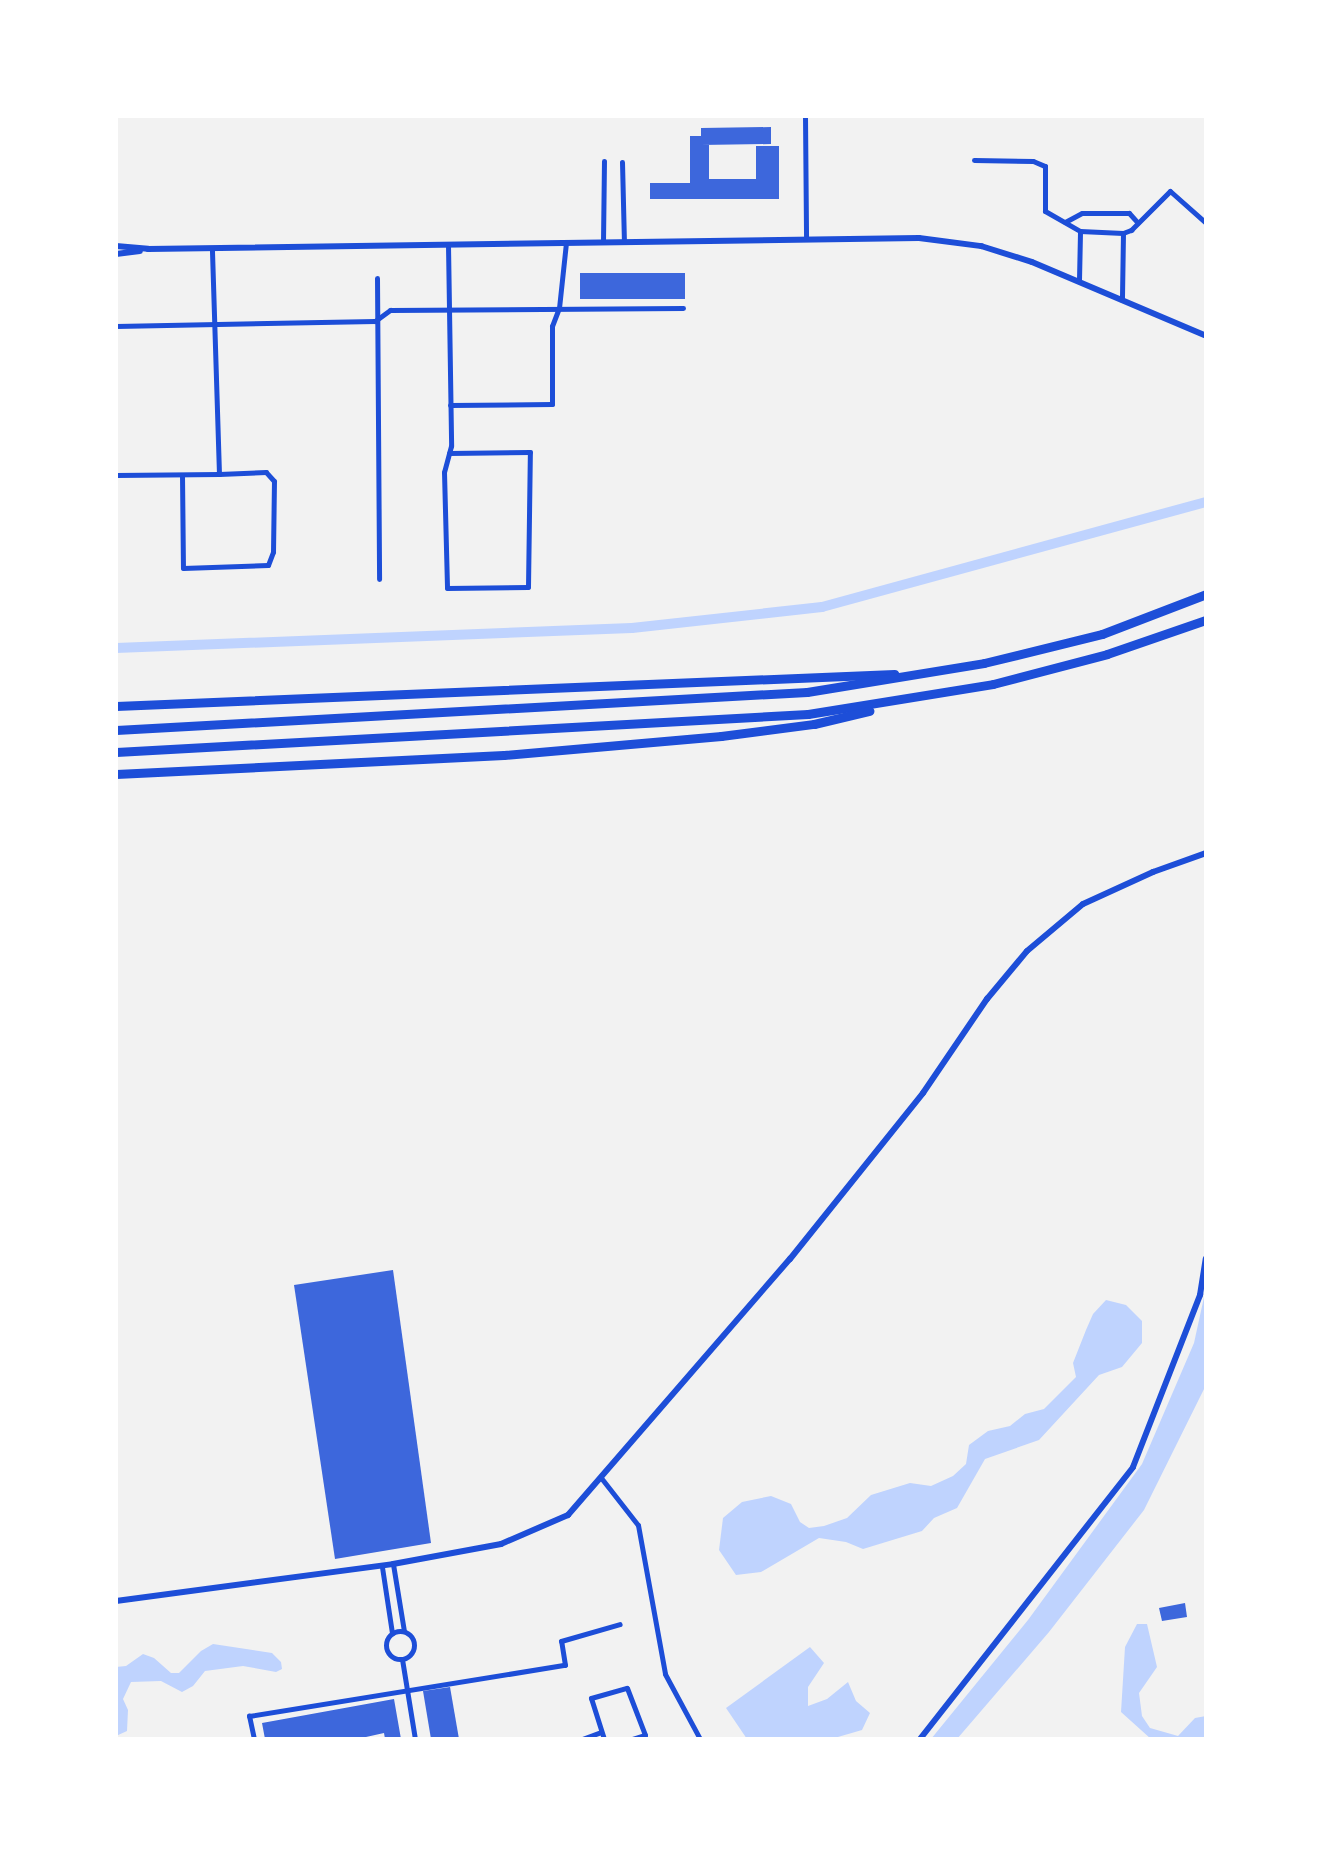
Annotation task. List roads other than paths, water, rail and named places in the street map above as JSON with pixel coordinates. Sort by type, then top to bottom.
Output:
[{"type":"highway","points":[[116,730],[807,692],[945,672],[1102,634],[1206,594]]},
{"type":"highway","points":[[116,774],[504,755],[721,736],[814,724],[1107,654],[1206,620]]},
{"type":"highway","points":[[116,706],[945,672]]},
{"type":"highway","points":[[116,752],[707,722],[808,714],[930,696]]},
{"type":"street","points":[[805,116],[806,239]]},
{"type":"street","points":[[974,160],[1033,161],[1045,166],[1045,211],[1080,231],[1123,233],[1138,223],[1170,191],[1206,223]]},
{"type":"street","points":[[603,242],[604,161]]},
{"type":"street","points":[[622,162],[624,242]]},
{"type":"street","points":[[1065,222],[1082,213],[1129,213],[1138,223]]},
{"type":"street","points":[[1079,280],[1080,231]]},
{"type":"street","points":[[1122,300],[1123,233]]},
{"type":"street","points":[[116,246],[148,249],[896,237],[946,241],[1018,257],[1079,280],[1206,336]]},
{"type":"street","points":[[450,405],[552,404],[552,326],[559,308],[566,243]]},
{"type":"street","points":[[448,245],[450,405],[449,453],[444,472],[447,588],[528,587],[530,452],[449,453]]},
{"type":"street","points":[[212,248],[219,474]]},
{"type":"street","points":[[116,254],[148,249]]},
{"type":"street","points":[[377,278],[379,579]]},
{"type":"street","points":[[116,326],[375,321],[390,310],[448,308],[683,308]]},
{"type":"street","points":[[116,475],[266,472],[274,481],[273,552],[268,565],[183,568],[182,475]]},
{"type":"street","points":[[116,1601],[382,1567],[501,1544],[568,1515],[790,1259],[923,1093],[987,999],[1027,951],[1083,904],[1153,872],[1206,853]]},
{"type":"street","points":[[920,1739],[1133,1467],[1200,1295],[1206,1258]]},
{"type":"street","points":[[602,1479],[638,1525],[665,1674],[700,1739]]},
{"type":"street","points":[[382,1567],[392,1633],[387,1641],[387,1650],[393,1657],[402,1659],[410,1655],[414,1647],[413,1638],[404,1631],[393,1564]]},
{"type":"street","points":[[254,1739],[249,1716],[565,1665],[561,1641],[620,1624]]},
{"type":"street","points":[[392,1633],[404,1631]]},
{"type":"street","points":[[402,1659],[415,1739]]},
{"type":"street","points":[[582,1739],[602,1736],[591,1698],[627,1688],[645,1735],[632,1739]]},
{"type":"water","points":[[1206,1288],[1206,1385],[1144,1510],[1049,1632],[957,1739],[931,1739],[1028,1620],[1142,1464],[1194,1343]]},
{"type":"water","points":[[1106,1300],[1126,1305],[1142,1321],[1142,1343],[1122,1367],[1099,1375],[1039,1440],[985,1459],[957,1508],[934,1518],[922,1531],[863,1549],[846,1542],[819,1538],[761,1572],[736,1575],[719,1550],[723,1518],[742,1502],[771,1496],[791,1504],[800,1522],[809,1528],[847,1518],[871,1495],[910,1483],[931,1486],[953,1476],[966,1464],[969,1445],[988,1431],[1010,1426],[1025,1414],[1044,1409],[1076,1377],[1073,1363],[1093,1314]]},
{"type":"water","points":[[1137,1624],[1147,1624],[1157,1667],[1139,1693],[1142,1716],[1150,1728],[1178,1736],[1195,1718],[1206,1716],[1206,1739],[1151,1739],[1121,1712],[1125,1647]]},
{"type":"water","points":[[213,1644],[272,1653],[281,1662],[282,1669],[276,1672],[243,1666],[205,1671],[193,1686],[182,1692],[161,1681],[131,1682],[123,1699],[128,1710],[127,1731],[116,1736],[116,1667],[126,1666],[143,1654],[154,1658],[171,1673],[179,1673],[201,1651]]},
{"type":"water","points":[[810,1647],[824,1663],[808,1687],[808,1706],[827,1699],[848,1682],[856,1701],[870,1713],[862,1730],[831,1739],[747,1739],[726,1708]]},
{"type":"waterway","points":[[116,648],[632,628],[822,607],[1206,502]]}]
